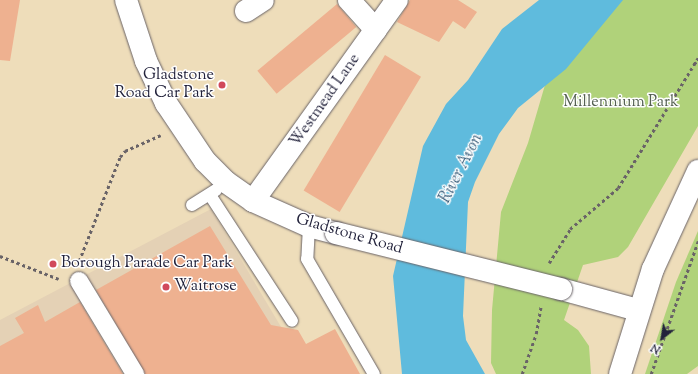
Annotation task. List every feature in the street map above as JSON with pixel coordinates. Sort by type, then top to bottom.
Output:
[{"type":"street","name":"Gladstone Road","points":[[126,0],[146,61],[166,103],[218,188],[253,201],[309,226],[561,289],[638,310]]},
{"type":"street","points":[[349,0],[376,30]]},
{"type":"street","name":"Westmead Lane","points":[[253,201],[397,0]]},
{"type":"street","points":[[620,374],[638,310],[670,228],[698,171]]},
{"type":"street","points":[[80,279],[135,374]]},
{"type":"lane","points":[[192,205],[218,188],[292,321]]},
{"type":"lane","points":[[309,226],[307,260],[374,374]]},
{"type":"path","points":[[548,267],[570,229],[618,188],[694,62],[698,58]]},
{"type":"path","points":[[694,62],[698,65]]},
{"type":"path","points":[[0,256],[80,279],[120,157],[125,151],[164,134]]},
{"type":"path","points":[[651,374],[698,241]]},
{"type":"path","points":[[522,374],[536,334],[542,302]]},
{"type":"shaded area","points":[[211,209],[309,374],[0,374],[0,320]]},
{"type":"green space","name":"Millennium Park","points":[[610,0],[698,0],[698,126],[628,247],[618,257],[583,265],[564,320],[578,330],[589,346],[591,374],[496,374],[491,363],[492,310],[501,212],[528,143],[552,61]]},
{"type":"green space","points":[[698,231],[698,366],[687,374],[645,374],[676,282]]},
{"type":"water","name":"River Avon","points":[[539,0],[623,0],[566,69],[518,108],[499,134],[475,182],[468,202],[463,316],[466,340],[485,374],[402,374],[393,276],[423,146],[446,104],[468,80],[502,29]]},
{"type":"building","points":[[0,0],[20,0],[10,61],[0,60]]},
{"type":"building","points":[[410,0],[458,0],[477,12],[465,29],[453,21],[439,42],[397,22]]},
{"type":"building","points":[[337,4],[356,27],[277,94],[257,71]]},
{"type":"building","points":[[385,55],[421,77],[340,212],[304,190]]},
{"type":"building","points":[[210,226],[271,325],[298,330],[306,344],[335,329],[360,374],[145,374],[96,290]]},
{"type":"building","points":[[80,302],[123,374],[0,374],[0,346],[24,333],[15,318],[38,305],[45,322]]},
{"type":"place","name":"Gladstone Road Car Park","points":[[222,85]]},
{"type":"place","name":"Borough Parade Car Park","points":[[53,264]]},
{"type":"place","name":"Waitrose","points":[[166,287]]}]
